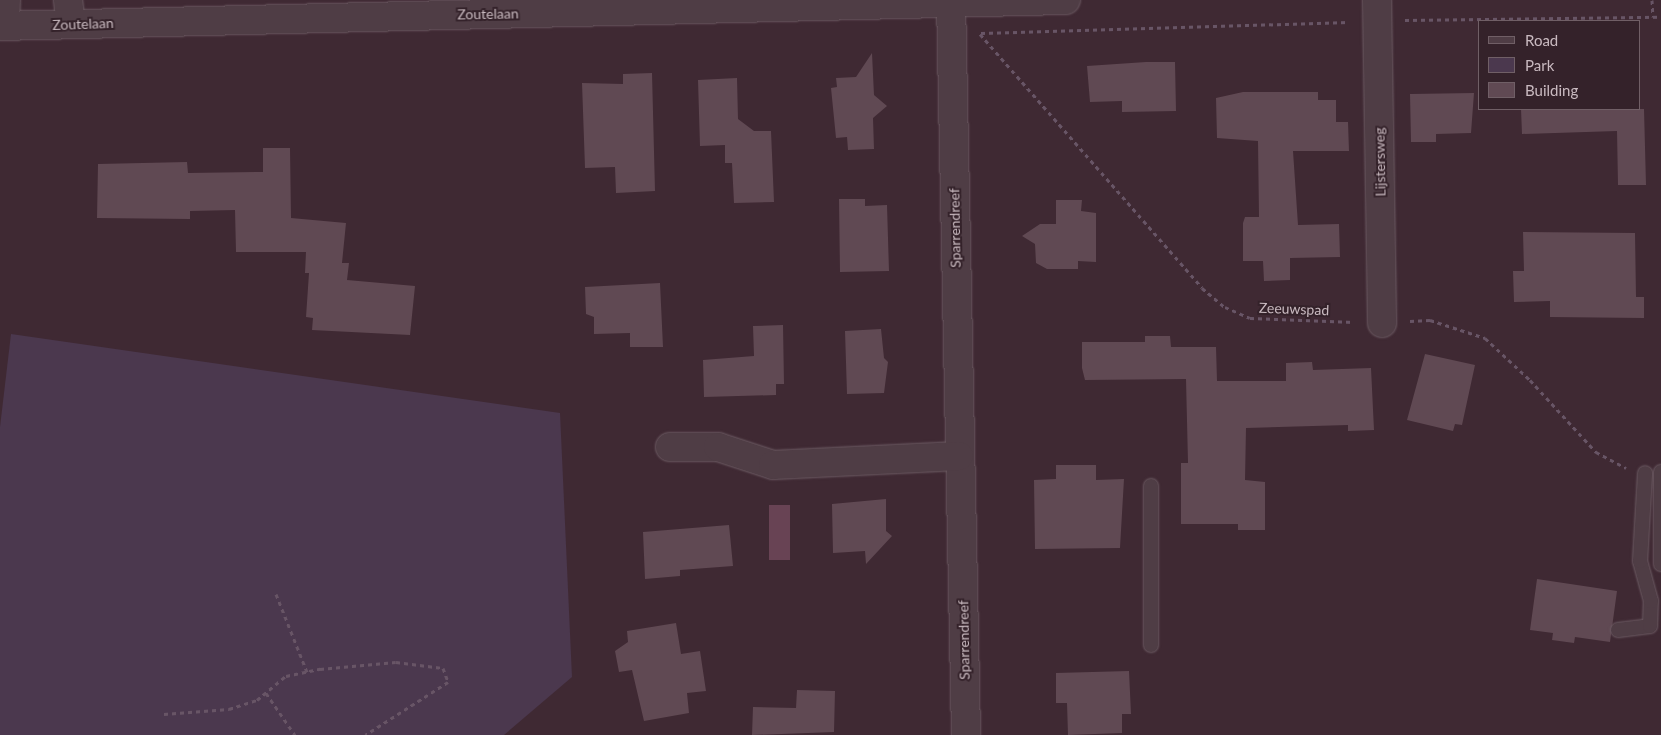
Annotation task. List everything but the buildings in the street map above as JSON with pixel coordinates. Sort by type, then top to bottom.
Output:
[{"type":"street","name":"Zoutelaan","points":[[4,17],[70,12],[1066,0]]},
{"type":"street","name":"Sparrendreef","points":[[951,1],[966,735]]},
{"type":"street","name":"Lijstersweg","points":[[1377,10],[1382,323]]},
{"type":"street","points":[[670,447],[718,447],[773,465],[960,456]]},
{"type":"lane","points":[[1661,472],[1661,564]]},
{"type":"lane","points":[[1618,630],[1650,626],[1651,601],[1640,561],[1645,473]]},
{"type":"lane","points":[[1151,486],[1151,645]]},
{"type":"path","points":[[1652,0],[1653,17]]},
{"type":"path","points":[[1377,10],[1661,17]]},
{"type":"path","name":"Zeeuwspad","points":[[1377,10],[980,33],[1195,281],[1225,307],[1250,318],[1273,321],[1382,323],[1430,320],[1486,338],[1596,452],[1614,465],[1645,473]]},
{"type":"path","points":[[276,594],[307,672]]},
{"type":"path","points":[[164,714],[229,709],[266,693],[286,676],[307,672],[396,662],[443,668],[448,682],[365,735]]},
{"type":"path","points":[[266,693],[294,735]]},
{"type":"green space","points":[[11,334],[560,413],[572,677],[504,735],[0,735],[0,427]]},
{"type":"shaded area","points":[[769,505],[790,505],[790,560],[769,560]]}]
